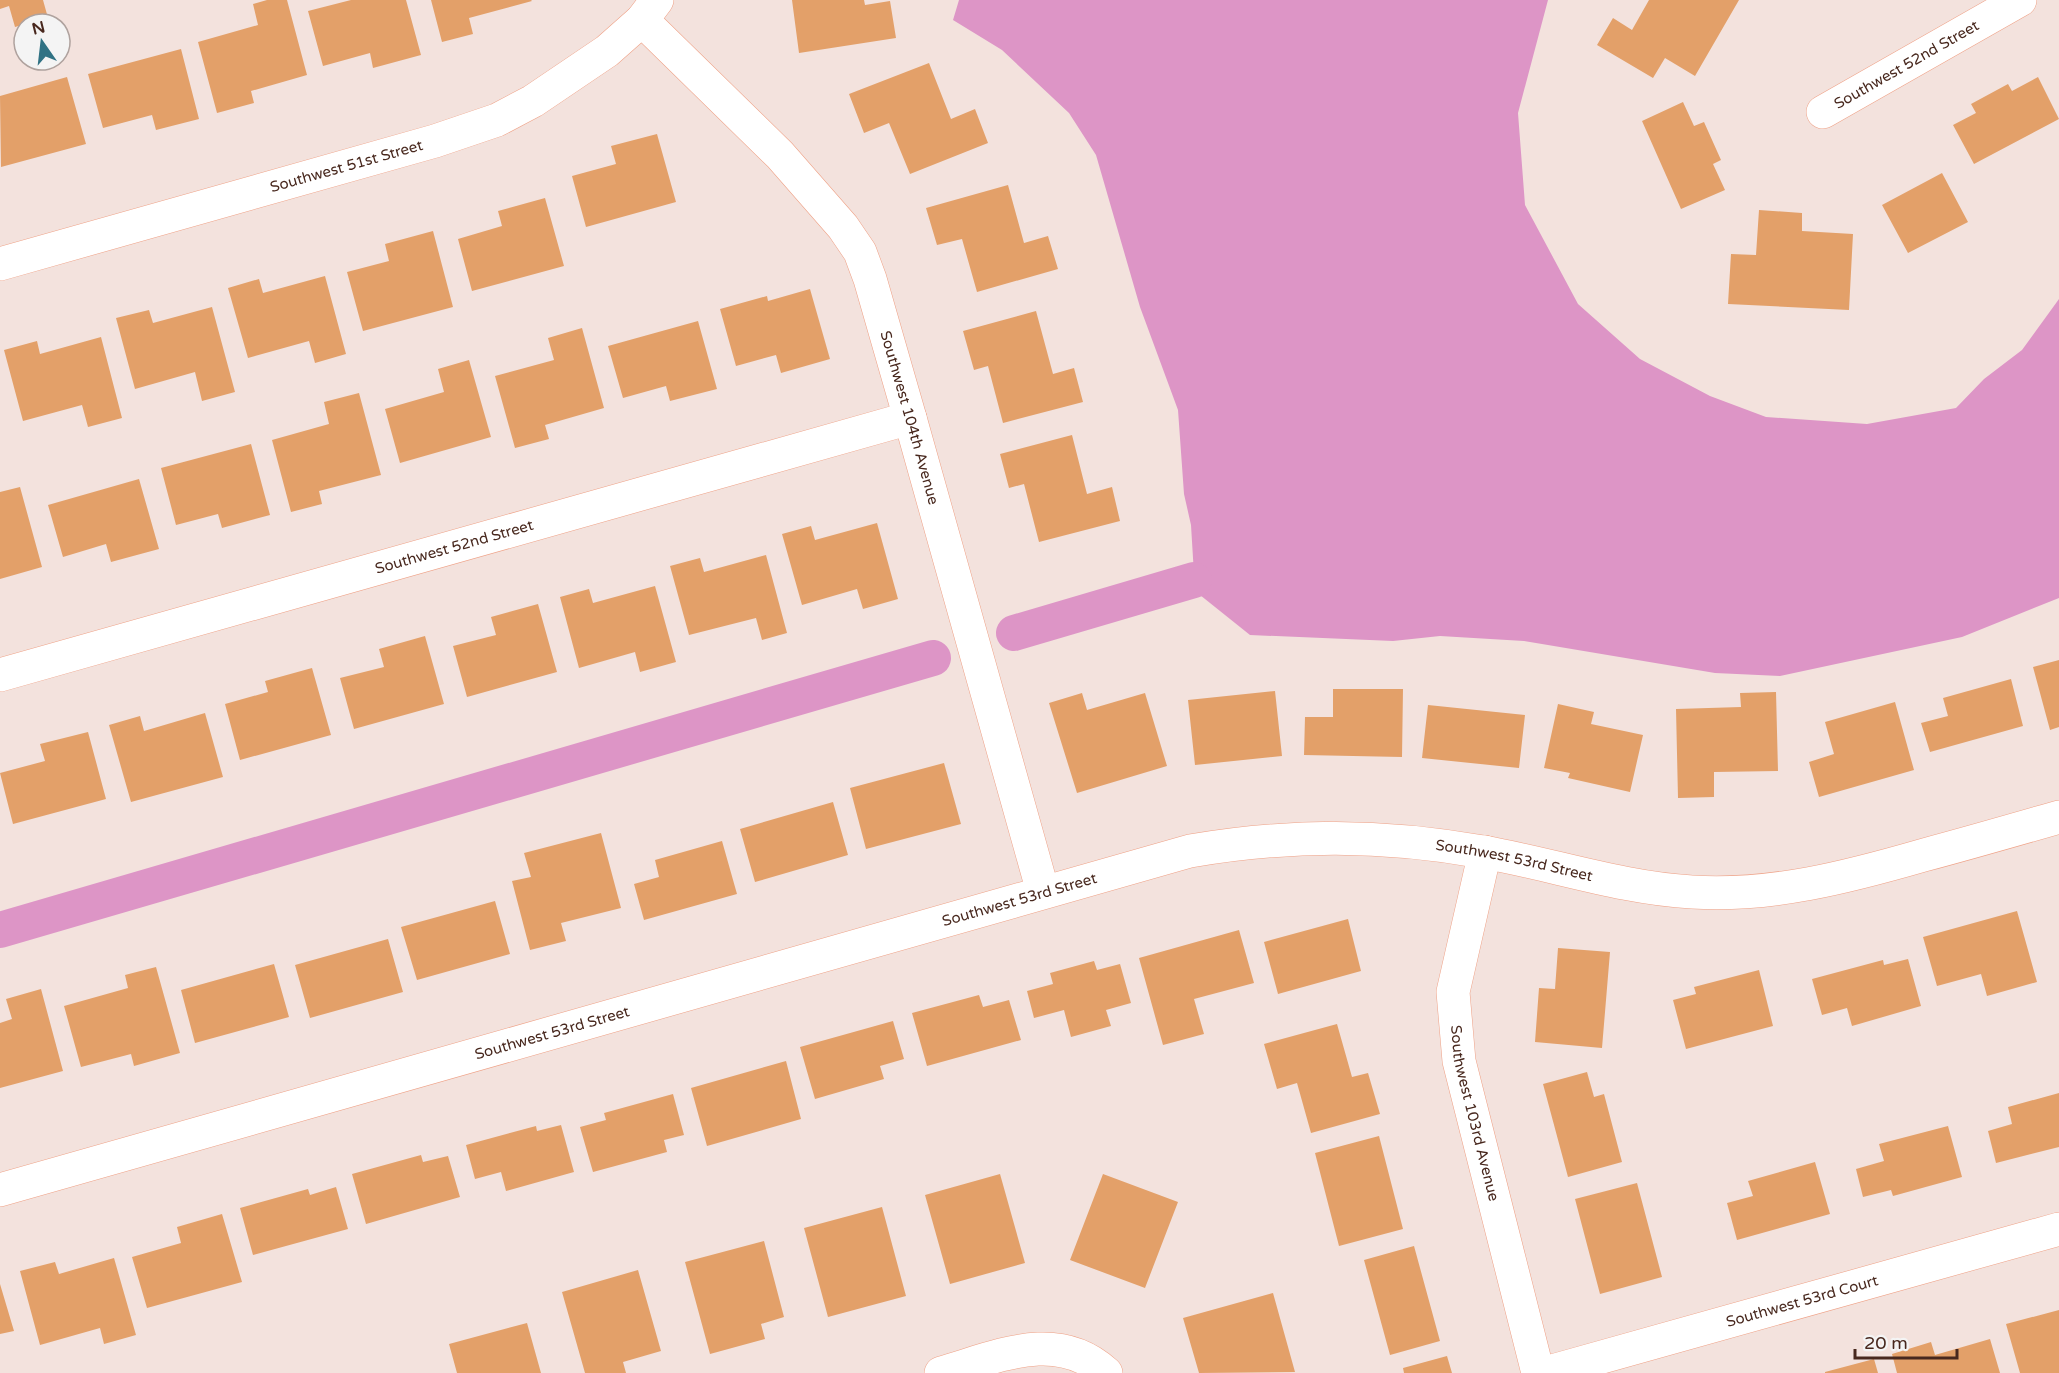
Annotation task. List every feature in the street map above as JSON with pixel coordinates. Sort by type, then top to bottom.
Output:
[{"type":"street","name":"Southwest 52nd Street","points":[[1823,112],[2020,0]]},
{"type":"street","name":"Southwest 51st Street","points":[[0,264],[435,141],[498,120],[533,101],[607,51],[649,10]]},
{"type":"street","name":"Southwest 104th Avenue","points":[[649,10],[780,155],[836,220],[860,252],[910,418],[1043,892]]},
{"type":"street","name":"Southwest 52nd Street","points":[[0,675],[910,418]]},
{"type":"street","name":"Southwest 53rd Street","points":[[0,1190],[1190,851],[1277,839],[1316,837],[1373,839],[1434,844],[1485,852],[1645,887],[1693,892],[1737,892],[1786,888],[1836,879],[2059,818]]},
{"type":"street","name":"Southwest 103rd Avenue","points":[[1485,852],[1453,992],[1459,1061],[1538,1373]]},
{"type":"street","name":"Southwest 53rd Court","points":[[1545,1373],[2059,1229]]},
{"type":"street","points":[[941,1373],[1010,1353],[1033,1349],[1059,1349],[1094,1364]]},
{"type":"shaded area","points":[[959,0],[1548,0],[1518,113],[1525,205],[1578,304],[1640,359],[1710,396],[1766,417],[1867,424],[1956,408],[1984,379],[2022,350],[2059,299],[2059,598],[1962,637],[1780,676],[1715,673],[1524,641],[1440,636],[1393,641],[1250,635],[1195,591],[1191,525],[1184,494],[1178,410],[1140,307],[1096,155],[1069,113],[1002,50],[953,20]]},
{"type":"building","points":[[0,0],[43,0],[46,12],[12,12],[12,16],[9,6],[0,9]]},
{"type":"building","points":[[267,0],[287,0],[307,75],[251,91],[254,103],[217,113],[198,42],[258,25],[253,4]]},
{"type":"building","points":[[351,0],[406,0],[421,55],[373,68],[370,53],[323,66],[308,11]]},
{"type":"building","points":[[431,0],[532,1],[469,18],[473,34],[442,42]]},
{"type":"building","points":[[792,0],[864,0],[865,5],[890,1],[896,38],[799,53]]},
{"type":"building","points":[[1649,0],[1739,0],[1695,76],[1665,58],[1653,78],[1597,45],[1613,18],[1632,30]]},
{"type":"building","points":[[181,49],[199,119],[156,130],[152,115],[103,128],[88,74]]},
{"type":"building","points":[[929,63],[951,119],[975,109],[988,143],[910,174],[889,123],[864,133],[849,94]]},
{"type":"building","points":[[67,77],[86,144],[1,167],[0,96]]},
{"type":"building","points":[[2038,77],[2059,119],[1974,164],[1953,125],[1976,113],[1971,104],[2008,84],[2012,91]]},
{"type":"building","points":[[1683,102],[1694,126],[1704,122],[1721,160],[1713,164],[1725,190],[1681,209],[1642,121]]},
{"type":"building","points":[[657,134],[676,202],[586,227],[572,176],[616,164],[611,146]]},
{"type":"building","points":[[1942,173],[1968,222],[1908,253],[1882,205]]},
{"type":"building","points":[[1008,185],[1024,243],[1048,236],[1058,269],[977,292],[962,239],[937,245],[926,208]]},
{"type":"building","points":[[545,198],[564,266],[472,291],[458,239],[502,226],[498,211]]},
{"type":"building","points":[[1759,210],[1802,213],[1802,231],[1853,234],[1849,310],[1728,304],[1731,254],[1756,255]]},
{"type":"building","points":[[433,231],[453,307],[363,331],[347,272],[389,261],[385,244]]},
{"type":"building","points":[[325,276],[346,354],[315,363],[309,341],[248,358],[228,288],[259,279],[263,293]]},
{"type":"building","points":[[810,289],[830,359],[781,373],[776,355],[736,366],[720,309],[767,296],[768,301]]},
{"type":"building","points":[[212,307],[235,392],[202,401],[195,372],[135,389],[116,318],[149,310],[153,323]]},
{"type":"building","points":[[1036,311],[1053,374],[1074,368],[1083,402],[1003,423],[988,366],[974,370],[963,331]]},
{"type":"building","points":[[698,321],[717,389],[670,401],[666,386],[623,398],[608,346]]},
{"type":"building","points":[[582,328],[604,408],[545,425],[549,439],[515,448],[495,376],[554,360],[548,338]]},
{"type":"building","points":[[101,337],[122,418],[88,427],[82,405],[23,421],[4,350],[37,341],[40,354]]},
{"type":"building","points":[[469,360],[491,437],[400,463],[385,409],[444,392],[438,369]]},
{"type":"building","points":[[359,393],[381,475],[319,491],[322,504],[291,512],[272,440],[329,424],[324,402]]},
{"type":"building","points":[[1072,435],[1087,494],[1112,487],[1120,521],[1039,542],[1024,484],[1009,488],[1000,454]]},
{"type":"building","points":[[251,444],[270,515],[222,528],[218,514],[176,525],[161,468]]},
{"type":"building","points":[[139,479],[159,549],[111,562],[106,544],[63,557],[48,505]]},
{"type":"building","points":[[20,487],[42,567],[0,579],[0,492]]},
{"type":"building","points":[[877,523],[898,599],[863,609],[857,589],[802,605],[782,534],[811,526],[815,540]]},
{"type":"building","points":[[766,555],[787,633],[762,640],[756,618],[689,635],[670,566],[700,558],[704,572]]},
{"type":"building","points":[[655,586],[676,662],[640,672],[635,652],[579,668],[560,597],[589,589],[593,603]]},
{"type":"building","points":[[538,604],[557,672],[467,697],[453,646],[496,635],[491,617]]},
{"type":"building","points":[[425,636],[444,704],[354,729],[340,678],[384,667],[379,649]]},
{"type":"building","points":[[2059,660],[2059,727],[2050,730],[2033,667]]},
{"type":"building","points":[[312,668],[331,735],[240,760],[225,704],[268,692],[265,681]]},
{"type":"building","points":[[2011,679],[2023,726],[1930,752],[1921,723],[1948,716],[1943,698]]},
{"type":"building","points":[[1333,689],[1403,689],[1402,757],[1304,755],[1305,717],[1333,717]]},
{"type":"building","points":[[1275,691],[1282,756],[1195,765],[1188,700]]},
{"type":"building","points":[[1776,692],[1778,771],[1714,772],[1714,797],[1678,798],[1676,709],[1741,707],[1740,693]]},
{"type":"building","points":[[1082,693],[1087,710],[1145,693],[1167,766],[1077,793],[1049,703]]},
{"type":"building","points":[[1895,702],[1914,770],[1819,797],[1809,762],[1834,754],[1825,722]]},
{"type":"building","points":[[1558,704],[1594,712],[1591,724],[1643,735],[1630,792],[1568,778],[1570,773],[1544,768]]},
{"type":"building","points":[[1428,705],[1525,715],[1519,768],[1422,758]]},
{"type":"building","points":[[205,713],[223,777],[131,802],[109,725],[140,716],[144,731]]},
{"type":"building","points":[[88,732],[106,799],[13,824],[0,773],[45,761],[40,744]]},
{"type":"building","points":[[944,763],[961,824],[866,849],[850,788]]},
{"type":"building","points":[[833,802],[848,855],[755,882],[740,829]]},
{"type":"building","points":[[601,833],[621,908],[561,923],[566,941],[530,950],[512,881],[531,877],[524,853]]},
{"type":"building","points":[[722,841],[737,894],[644,920],[634,884],[659,877],[655,860]]},
{"type":"building","points":[[495,901],[510,954],[417,980],[401,927]]},
{"type":"building","points":[[2017,911],[2037,982],[1987,996],[1981,974],[1937,986],[1923,937]]},
{"type":"building","points":[[1348,919],[1361,971],[1278,994],[1264,942]]},
{"type":"building","points":[[1239,930],[1254,983],[1194,999],[1204,1034],[1163,1045],[1139,958]]},
{"type":"building","points":[[388,939],[403,992],[310,1018],[295,965]]},
{"type":"building","points":[[1558,948],[1610,952],[1602,1048],[1535,1042],[1539,988],[1555,989]]},
{"type":"building","points":[[1908,959],[1921,1006],[1852,1026],[1847,1008],[1822,1015],[1812,979],[1883,960],[1884,965]]},
{"type":"building","points":[[1094,961],[1097,970],[1120,964],[1131,1003],[1106,1010],[1111,1026],[1071,1037],[1064,1010],[1034,1018],[1027,991],[1053,984],[1050,973]]},
{"type":"building","points":[[274,964],[289,1017],[195,1043],[181,990]]},
{"type":"building","points":[[156,967],[180,1053],[134,1066],[131,1054],[81,1067],[64,1006],[128,988],[125,975]]},
{"type":"building","points":[[1759,970],[1773,1026],[1686,1049],[1673,1000],[1696,994],[1694,987]]},
{"type":"building","points":[[41,989],[63,1071],[0,1088],[0,1023],[12,1019],[6,999]]},
{"type":"building","points":[[979,995],[983,1007],[1009,1000],[1021,1040],[927,1066],[912,1013]]},
{"type":"building","points":[[893,1021],[904,1059],[880,1066],[884,1079],[815,1099],[800,1047]]},
{"type":"building","points":[[1337,1024],[1352,1077],[1368,1073],[1380,1114],[1311,1133],[1297,1083],[1277,1089],[1264,1044]]},
{"type":"building","points":[[786,1061],[801,1119],[707,1146],[691,1088]]},
{"type":"building","points":[[1587,1072],[1594,1097],[1604,1094],[1622,1162],[1568,1177],[1543,1084]]},
{"type":"building","points":[[2059,1093],[2059,1147],[1996,1163],[1988,1131],[2012,1124],[2008,1107]]},
{"type":"building","points":[[673,1094],[684,1135],[664,1140],[667,1152],[593,1172],[580,1127],[606,1120],[604,1113]]},
{"type":"building","points":[[561,1125],[574,1172],[506,1191],[501,1172],[475,1179],[466,1145],[536,1126],[537,1131]]},
{"type":"building","points":[[1948,1126],[1962,1177],[1893,1196],[1891,1190],[1863,1197],[1856,1169],[1884,1161],[1879,1144]]},
{"type":"building","points":[[1379,1136],[1403,1229],[1339,1246],[1315,1153]]},
{"type":"building","points":[[421,1155],[423,1162],[448,1156],[460,1197],[366,1224],[352,1174]]},
{"type":"building","points":[[1815,1162],[1830,1214],[1737,1240],[1727,1203],[1753,1196],[1748,1181]]},
{"type":"building","points":[[1000,1174],[1025,1263],[950,1284],[925,1195]]},
{"type":"building","points":[[1103,1174],[1178,1202],[1145,1288],[1070,1260]]},
{"type":"building","points":[[1637,1183],[1662,1277],[1600,1294],[1575,1199]]},
{"type":"building","points":[[336,1187],[348,1229],[253,1255],[240,1208],[308,1189],[310,1195]]},
{"type":"building","points":[[882,1207],[906,1296],[828,1317],[804,1228]]},
{"type":"building","points":[[222,1214],[242,1282],[147,1308],[132,1257],[181,1243],[177,1227]]},
{"type":"building","points":[[764,1241],[784,1317],[761,1324],[765,1339],[710,1354],[685,1262]]},
{"type":"building","points":[[1414,1246],[1440,1341],[1390,1355],[1364,1260]]},
{"type":"building","points":[[114,1258],[136,1335],[104,1344],[100,1328],[40,1345],[20,1271],[55,1262],[59,1274]]},
{"type":"building","points":[[638,1270],[661,1351],[623,1362],[626,1373],[585,1373],[562,1292]]},
{"type":"building","points":[[0,1284],[14,1331],[0,1334]]},
{"type":"building","points":[[1273,1293],[1295,1372],[1199,1373],[1183,1318]]},
{"type":"building","points":[[2059,1310],[2059,1373],[2020,1373],[2006,1324]]},
{"type":"building","points":[[527,1323],[541,1373],[457,1373],[449,1344]]},
{"type":"building","points":[[1990,1339],[2000,1373],[1897,1373],[1892,1354],[1931,1342],[1935,1355]]},
{"type":"building","points":[[1447,1356],[1452,1373],[1404,1373],[1403,1368]]},
{"type":"building","points":[[1874,1359],[1878,1373],[1825,1373],[1825,1372]]},
{"type":"waterway","points":[[1014,633],[1194,580]]},
{"type":"waterway","points":[[0,930],[933,658]]}]
